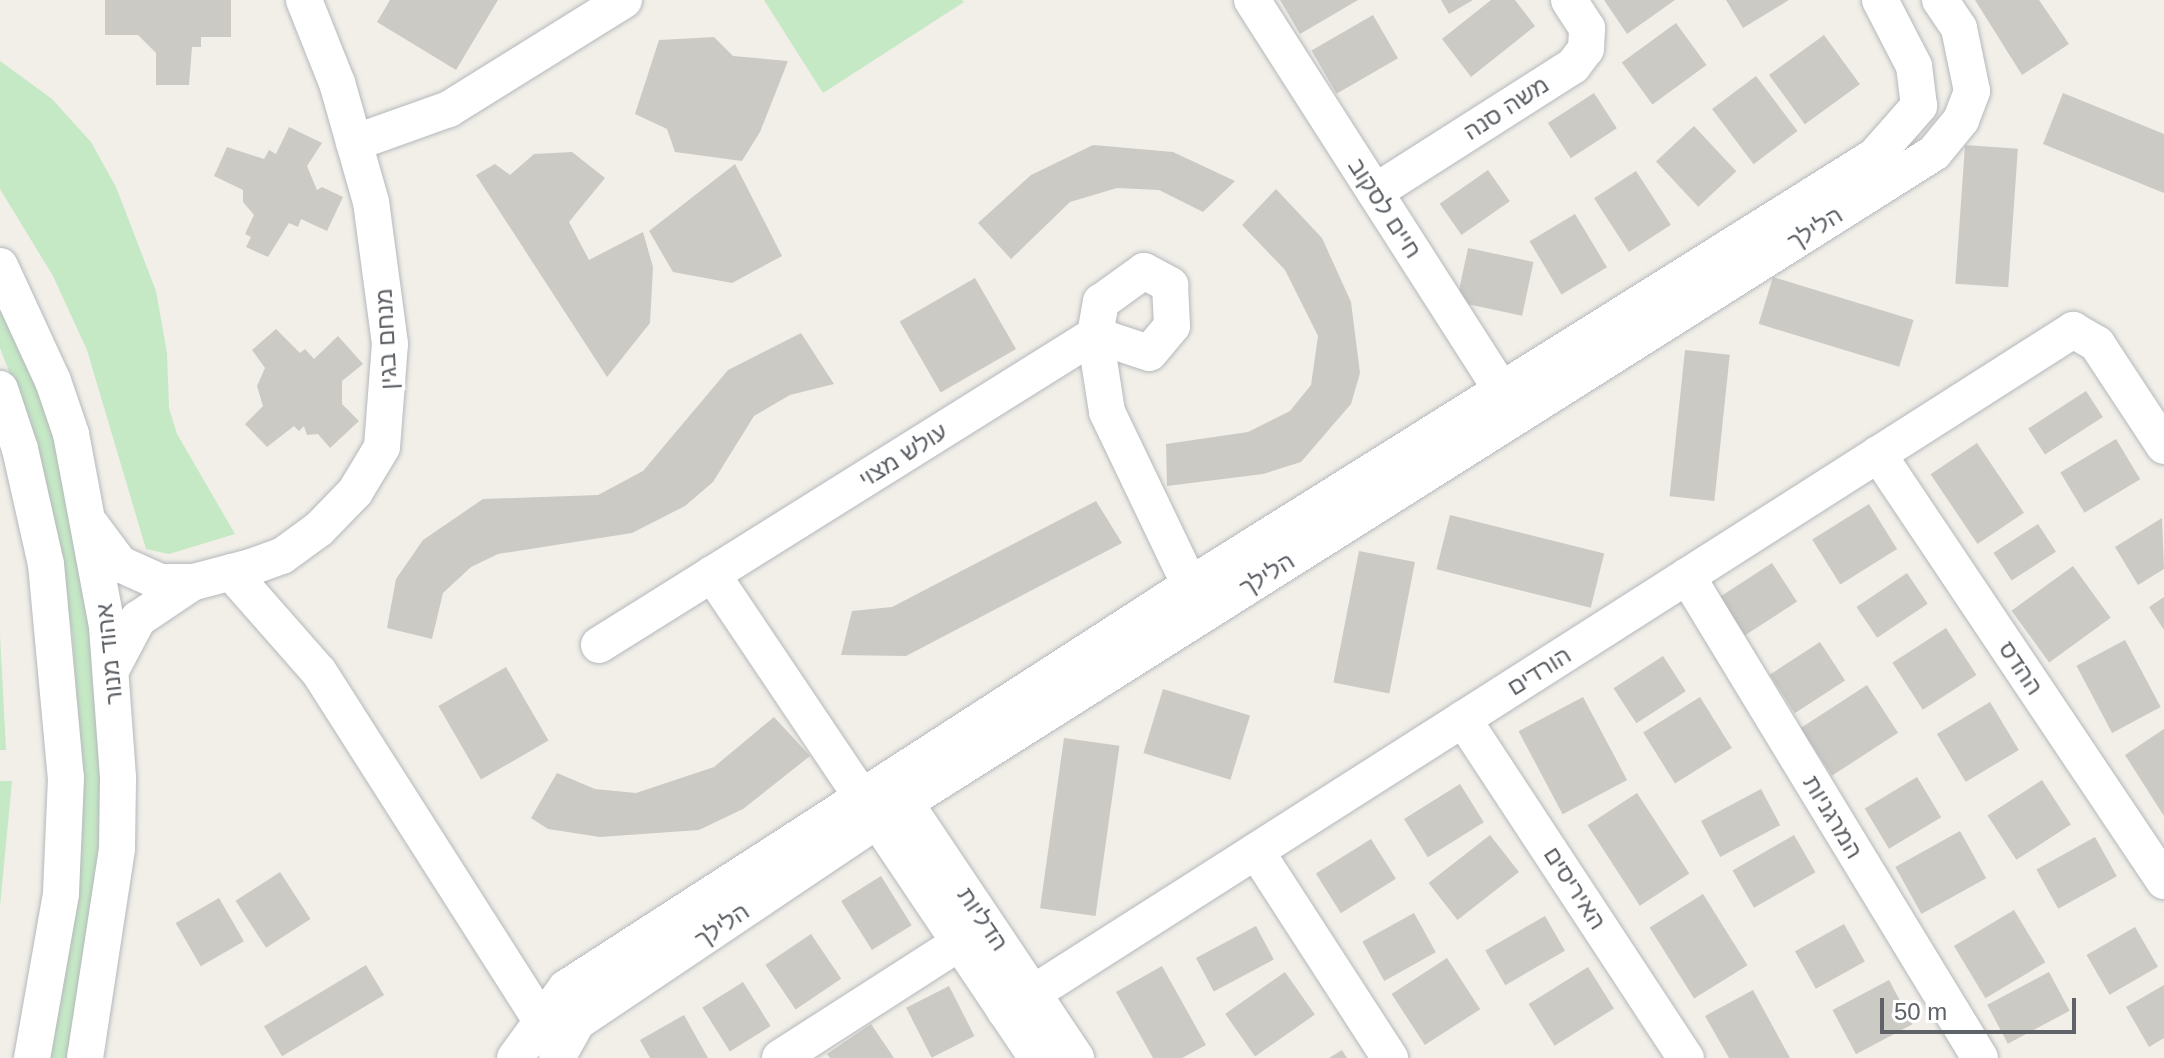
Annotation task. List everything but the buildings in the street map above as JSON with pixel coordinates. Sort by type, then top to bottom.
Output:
[{"type":"street","name":"מנחם בגין","points":[[91,525],[120,564],[139,575],[160,582],[194,582],[282,556],[319,529],[355,492],[382,447],[390,394],[388,300],[371,202],[354,143],[304,0]]},
{"type":"street","points":[[354,143],[449,109],[624,0]]},
{"type":"street","name":"חיים לסקוב","points":[[1252,0],[1509,402]]},
{"type":"street","name":"משה סנה","points":[[1375,192],[1573,66],[1586,49],[1587,28],[1569,0]]},
{"type":"street","name":"הלילך","points":[[515,1058],[566,988],[883,801],[1509,402],[1875,156],[1919,106],[1914,66],[1880,0]]},
{"type":"street","name":"הלילך","points":[[557,1058],[577,1022],[1190,585],[1934,153],[1961,120],[1972,91],[1959,28],[1940,0]]},
{"type":"street","name":"אהוד מנור","points":[[0,266],[53,381],[91,525],[111,671],[117,849],[85,1058]]},
{"type":"street","name":"הורדים","points":[[1019,1003],[2073,330],[2097,344],[2164,446]]},
{"type":"street","name":"עולש מצוי","points":[[599,645],[1095,335],[1107,412],[1190,585]]},
{"type":"street","points":[[0,389],[32,493],[46,564],[66,778],[61,894],[32,1058]]},
{"type":"street","name":"ההדס","points":[[1878,454],[2164,881]]},
{"type":"street","points":[[231,572],[319,672],[541,1020]]},
{"type":"street","points":[[712,574],[883,801]]},
{"type":"street","name":"המרגניות","points":[[1687,576],[1980,1058]]},
{"type":"street","name":"מנחם בגין","points":[[111,671],[138,619],[194,582]]},
{"type":"street","name":"האיריסים","points":[[1463,719],[1686,1058]]},
{"type":"street","name":"הדליות","points":[[883,801],[959,943],[1076,1058]]},
{"type":"street","name":"הדליות","points":[[883,801],[1019,1003],[1037,1058]]},
{"type":"street","points":[[1256,851],[1390,1058]]},
{"type":"street","name":"הדליות","points":[[780,1058],[959,943]]},
{"type":"green space","points":[[764,0],[962,0],[964,2],[823,93]]},
{"type":"green space","points":[[0,61],[52,99],[91,142],[116,187],[156,291],[167,353],[169,408],[177,434],[235,534],[169,554],[146,549],[87,350],[53,276],[0,189]]},
{"type":"green space","points":[[0,294],[59,438],[95,629],[104,848],[72,1058],[49,1058],[81,847],[83,778],[72,631],[37,444],[0,348]]},
{"type":"green space","points":[[0,635],[6,750],[0,750]]},
{"type":"green space","points":[[0,781],[12,781],[0,906]]}]
